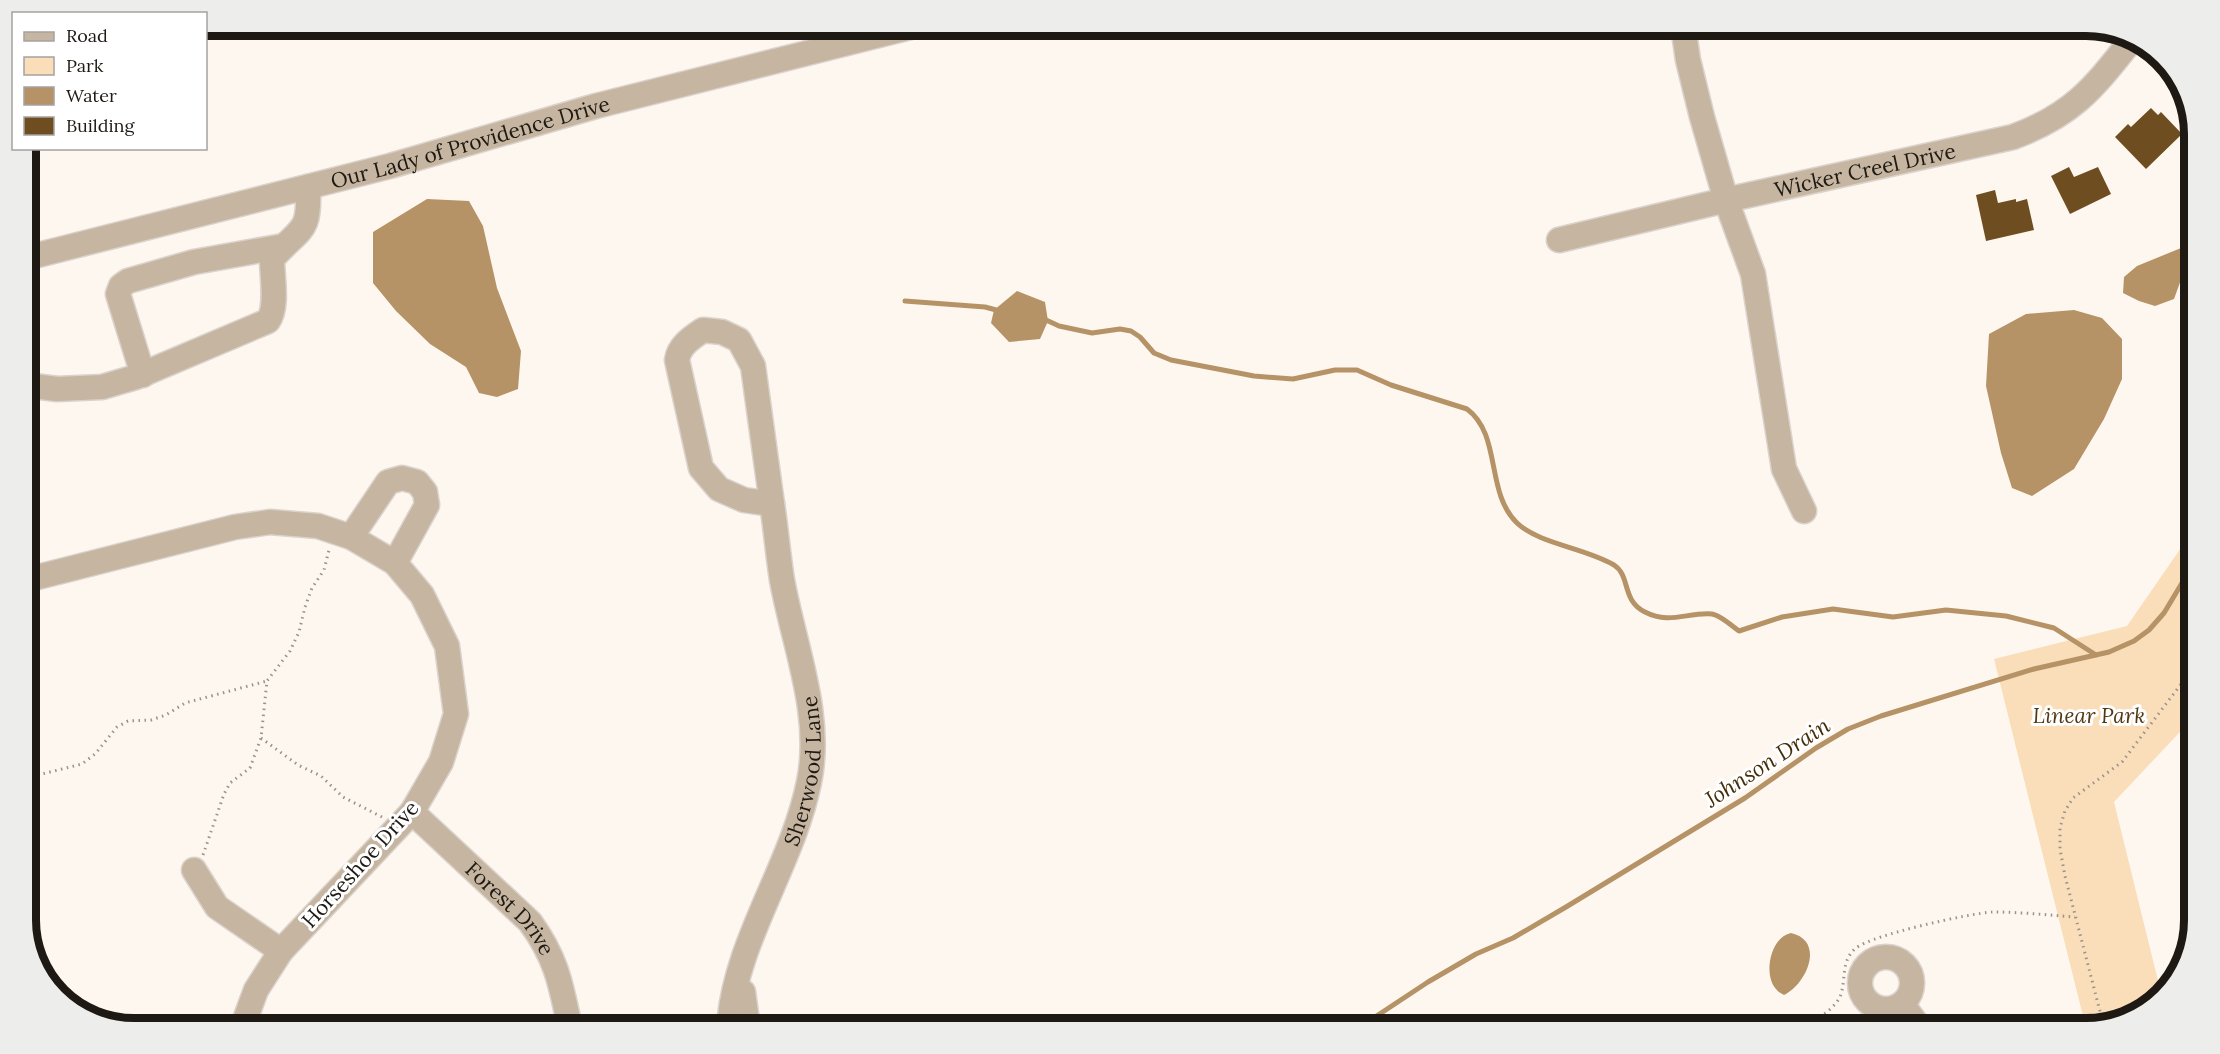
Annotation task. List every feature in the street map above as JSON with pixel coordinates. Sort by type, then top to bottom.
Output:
[{"type":"street","name":"Our Lady of Providence Drive","points":[[36,255],[390,166],[596,106],[875,36]]},
{"type":"street","points":[[1685,36],[1695,89],[1726,200],[1753,274],[1784,469],[1804,511]]},
{"type":"street","name":"Wicker Creel Drive","points":[[1560,240],[1726,200],[2013,137],[2061,114],[2082,99],[2127,45]]},
{"type":"street","points":[[36,386],[57,389],[102,387],[143,375],[268,321],[273,314],[272,258],[305,226],[309,213],[308,187]]},
{"type":"street","points":[[143,375],[118,294],[121,286],[128,281],[194,262],[284,246]]},
{"type":"street","name":"Sherwood Lane","points":[[731,1018],[742,960],[780,872],[802,813],[810,780],[812,754],[810,708],[782,579],[772,504],[753,366],[739,340],[722,332],[703,330],[689,339],[678,353],[677,360],[701,468],[718,489],[744,500],[772,504]]},
{"type":"street","points":[[344,535],[388,482],[402,478],[417,482],[425,492],[427,505],[395,563]]},
{"type":"street","name":"Horseshoe Drive","points":[[36,578],[235,527],[270,522],[318,526],[344,535],[395,563],[422,596],[447,646],[456,714],[441,762],[404,820],[280,951],[256,990],[246,1018]]},
{"type":"street","name":"Horseshoe Drive","points":[[36,591],[60,573]]},
{"type":"street","name":"Forest Drive","points":[[404,820],[530,922],[545,943],[555,964],[567,1018]]},
{"type":"street","points":[[194,870],[217,907],[280,951]]},
{"type":"street","name":"Sherwood Lane","points":[[742,960],[747,1018]]},
{"type":"street","points":[[1902,1004],[1912,1018]]},
{"type":"path","points":[[194,870],[206,850],[224,794],[230,783],[250,768],[261,738],[267,681],[290,651],[299,632],[312,588],[324,570],[328,552],[344,535]]},
{"type":"path","points":[[2101,1017],[2060,849],[2060,828],[2065,811],[2073,798],[2122,762],[2184,680]]},
{"type":"path","points":[[36,776],[82,764],[95,754],[117,727],[129,721],[151,720],[166,715],[185,703],[267,681]]},
{"type":"path","points":[[261,738],[298,765],[321,776],[344,797],[382,817],[404,820]]},
{"type":"path","points":[[1818,1018],[1834,1005],[1841,995],[1848,959],[1856,948],[1874,938],[1991,912],[2075,917]]},
{"type":"green space","name":"Linear Park","points":[[2184,543],[2184,728],[2114,802],[2159,986],[2151,994],[2123,1011],[2111,1015],[2084,1018],[1994,659],[2127,626]]},
{"type":"water","points":[[427,199],[469,201],[483,226],[497,288],[521,351],[518,389],[497,397],[479,393],[466,367],[430,344],[396,311],[373,283],[373,232]]},
{"type":"water","points":[[2181,248],[2182,277],[2174,299],[2155,306],[2123,293],[2124,277],[2137,266]]},
{"type":"water","points":[[1017,291],[1045,302],[1048,321],[1040,339],[1009,342],[991,323],[994,310]]},
{"type":"water","points":[[2074,310],[2102,318],[2122,339],[2122,379],[2104,419],[2074,469],[2032,496],[2012,488],[2001,453],[1986,386],[1989,334],[2026,314]]},
{"type":"water","points":[[1791,933],[1802,938],[1808,945],[1809,963],[1799,982],[1784,995],[1772,983],[1769,966],[1778,941]]},
{"type":"building","points":[[2151,108],[2158,115],[2161,112],[2182,134],[2146,169],[2115,137],[2128,124],[2131,127]]},
{"type":"building","points":[[2069,167],[2074,177],[2098,167],[2111,194],[2070,214],[2051,176]]},
{"type":"building","points":[[1995,190],[1998,203],[2027,199],[2034,230],[1986,241],[1976,195]]},
{"type":"waterway","points":[[905,301],[985,307],[1000,311]]},
{"type":"waterway","points":[[1044,319],[1059,326],[1092,333],[1120,329],[1131,331],[1140,337],[1154,353],[1171,360],[1254,376],[1293,379],[1335,370],[1357,370],[1391,385],[1467,409],[1478,420],[1485,433],[1501,496],[1507,510],[1517,523],[1538,536],[1614,565],[1623,575],[1632,601],[1637,607],[1654,616],[1671,618],[1712,614],[1722,618],[1739,631],[1782,617],[1833,609],[1893,617],[1946,610],[2006,616],[2054,628],[2096,655]]},
{"type":"waterway","name":"Johnson Drain","points":[[1374,1018],[1428,982],[1476,954],[1513,938],[1745,798],[1816,748],[1848,729],[1881,716],[2034,669],[2109,652],[2134,641],[2149,630],[2164,613],[2184,580]]}]
